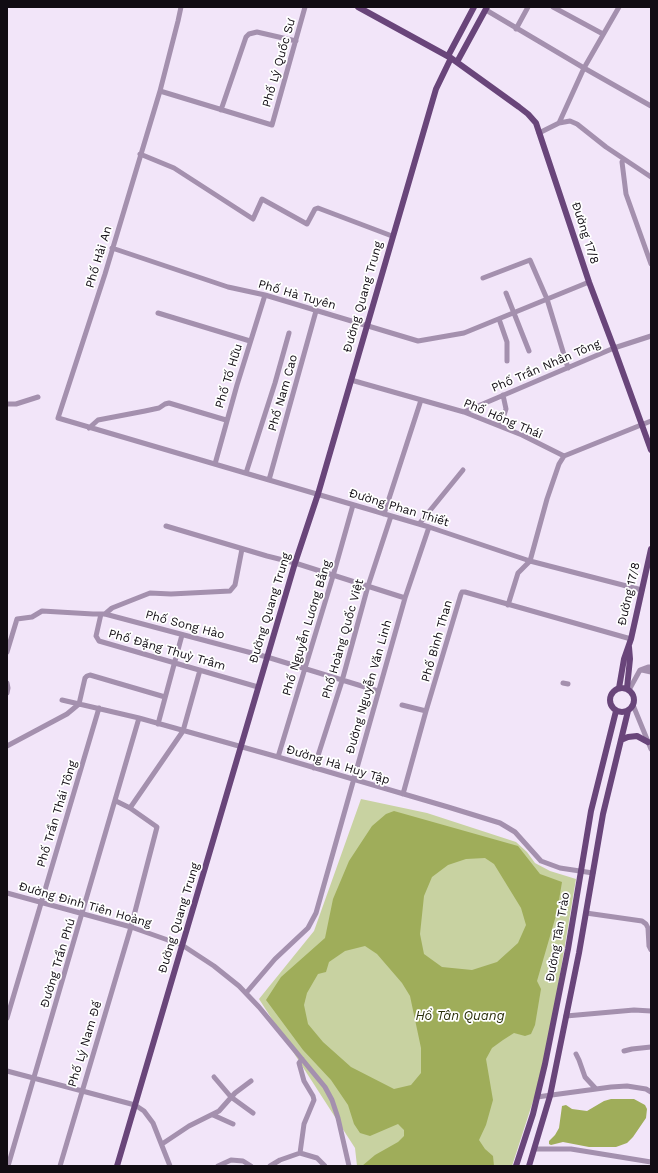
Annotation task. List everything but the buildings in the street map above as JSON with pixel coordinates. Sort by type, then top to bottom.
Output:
[{"type":"main road","name":"Đường 17/8","points":[[358,7],[450,57],[528,114],[536,123],[589,282],[651,450]]},
{"type":"main road","name":"Đường Quang Trung","points":[[117,1166],[295,563],[318,494],[436,89],[474,7]]},
{"type":"main road","points":[[457,62],[487,8]]},
{"type":"main road","name":"Đường 17/8","points":[[620,688],[624,659],[630,642],[651,549]]},
{"type":"main road","name":"Đường 17/8","points":[[628,689],[630,642]]},
{"type":"main road","points":[[620,688],[628,689],[634,697],[633,705],[628,711],[616,711],[610,705],[610,697],[612,692],[620,688]]},
{"type":"main road","name":"Đường Tân Trào","points":[[516,1166],[537,1097],[569,944],[591,811],[616,711]]},
{"type":"main road","name":"Đường Tân Trào","points":[[529,1166],[550,1096],[594,873],[603,814],[628,711]]},
{"type":"main road","points":[[621,740],[628,737],[637,736],[648,742]]},
{"type":"street","name":"Phố Hải An","points":[[150,445],[58,418],[105,274],[160,90],[181,7]]},
{"type":"street","name":"Phố Lý Quốc Sư","points":[[222,110],[272,124],[305,7]]},
{"type":"street","points":[[516,29],[528,7]]},
{"type":"street","points":[[553,7],[603,34]]},
{"type":"street","points":[[559,123],[584,68],[619,7]]},
{"type":"street","points":[[487,8],[516,29],[651,106]]},
{"type":"street","points":[[160,90],[222,110],[246,37],[249,34],[257,32],[296,41]]},
{"type":"street","points":[[539,133],[559,123],[570,121],[577,124],[623,160],[651,177]]},
{"type":"street","points":[[140,154],[174,168],[253,219],[262,198],[307,224],[315,209],[318,208],[392,236]]},
{"type":"street","points":[[623,160],[626,194],[651,264]]},
{"type":"street","name":"Phố Hà Tuyên","points":[[112,248],[222,285],[265,295],[418,341],[464,333],[589,282]]},
{"type":"street","points":[[483,278],[530,260],[547,300],[568,368]]},
{"type":"street","points":[[506,293],[529,351]]},
{"type":"street","name":"Phố Tố Hữu","points":[[215,464],[226,420],[265,295]]},
{"type":"street","name":"Phố Nam Cao","points":[[269,480],[316,311]]},
{"type":"street","points":[[158,313],[250,341]]},
{"type":"street","points":[[499,319],[507,342],[507,361]]},
{"type":"street","points":[[246,473],[275,383],[289,333]]},
{"type":"street","name":"Phố Trần Nhân Tông","points":[[464,412],[614,348],[651,336]]},
{"type":"street","name":"Phố Hồng Thái","points":[[351,380],[464,412],[522,435],[564,456]]},
{"type":"street","points":[[498,425],[506,409],[503,395]]},
{"type":"street","points":[[7,404],[16,404],[38,397]]},
{"type":"street","points":[[384,514],[421,400]]},
{"type":"street","points":[[89,428],[98,420],[159,408],[169,403],[226,420]]},
{"type":"street","points":[[508,605],[518,573],[530,561],[546,503],[564,456],[651,421]]},
{"type":"street","name":"Đường Phan Thiết","points":[[150,445],[429,527],[530,561],[642,590]]},
{"type":"street","points":[[419,524],[463,470]]},
{"type":"street","name":"Phố Nguyễn Lương Bằng","points":[[278,757],[353,505]]},
{"type":"street","name":"Phố Hoàng Quốc Việt","points":[[314,768],[342,681],[368,586],[391,516]]},
{"type":"street","points":[[166,526],[295,563],[405,598]]},
{"type":"street","name":"Đường Nguyễn Văn Linh","points":[[246,993],[275,959],[308,928],[316,913],[405,598],[429,527]]},
{"type":"street","points":[[103,614],[112,608],[150,593],[178,594],[230,590],[235,586],[242,549]]},
{"type":"street","name":"Phố Bình Than","points":[[404,794],[426,711],[462,592],[630,642]]},
{"type":"street","name":"Phố Song Hào","points":[[7,652],[17,619],[32,617],[42,611],[103,614],[267,657],[305,670],[378,691]]},
{"type":"street","name":"Phố Đặng Thuỳ Trâm","points":[[103,614],[96,636],[99,641],[258,687]]},
{"type":"street","points":[[158,724],[182,635]]},
{"type":"street","points":[[628,689],[640,670],[651,667]]},
{"type":"street","points":[[116,802],[130,808],[183,731],[200,670]]},
{"type":"street","points":[[642,670],[651,672]]},
{"type":"street","points":[[7,746],[67,714],[79,704],[85,678],[90,675],[165,697]]},
{"type":"street","points":[[7,683],[7,693]]},
{"type":"street","name":"Đường Hà Huy Tập","points":[[62,700],[139,718],[278,757],[500,823],[515,832],[541,861],[560,868],[594,873]]},
{"type":"street","points":[[402,705],[426,711]]},
{"type":"street","points":[[633,705],[651,749]]},
{"type":"street","name":"Phố Trần Thái Tông","points":[[7,1018],[99,708]]},
{"type":"street","name":"Đường Trần Phú","points":[[8,1166],[116,802],[139,718]]},
{"type":"street","name":"Phố Lý Nam Đế","points":[[60,1166],[131,927],[158,827],[130,808]]},
{"type":"street","name":"Đường Đinh Tiên Hoàng","points":[[7,893],[131,927],[182,945],[214,966],[239,986],[259,1007],[325,1087],[332,1100],[338,1118],[349,1166]]},
{"type":"street","points":[[586,913],[642,922],[646,924],[648,928],[649,946],[651,950]]},
{"type":"street","points":[[566,1016],[634,1010],[651,1011]]},
{"type":"street","points":[[624,1051],[651,1047]]},
{"type":"street","points":[[576,1054],[580,1060],[585,1077],[596,1089]]},
{"type":"street","points":[[300,1153],[304,1124],[314,1100],[304,1081],[299,1063],[302,1059]]},
{"type":"street","points":[[7,1071],[134,1105],[144,1111],[149,1117],[162,1144],[170,1166]]},
{"type":"street","points":[[214,1077],[232,1097],[253,1113]]},
{"type":"street","points":[[162,1144],[188,1126],[213,1115],[250,1081]]},
{"type":"street","points":[[537,1097],[627,1086],[646,1089],[651,1092]]},
{"type":"street","points":[[213,1115],[233,1124]]},
{"type":"street","points":[[535,1149],[571,1149],[651,1162]]},
{"type":"street","points":[[270,1166],[280,1160],[300,1153],[317,1158],[325,1166]]},
{"type":"street","points":[[218,1166],[231,1160],[243,1161],[251,1166]]},
{"type":"shaded area","points":[[361,799],[427,813],[516,842],[527,852],[535,863],[550,871],[576,879],[545,1064],[512,1166],[357,1166],[355,1148],[259,999],[314,931]]},
{"type":"water","name":"Hồ Tân Quang","points":[[394,811],[518,846],[540,874],[562,882],[557,912],[537,981],[541,989],[535,1025],[531,1034],[525,1036],[514,1033],[503,1040],[492,1048],[486,1059],[493,1100],[486,1125],[479,1140],[485,1149],[493,1156],[494,1166],[362,1166],[375,1155],[398,1142],[404,1136],[404,1130],[398,1124],[370,1136],[360,1133],[354,1124],[348,1105],[331,1080],[303,1050],[266,1000],[281,977],[325,938],[333,899],[349,861],[372,826],[386,814]],"holes":[[[485,858],[494,864],[521,908],[526,925],[518,943],[497,962],[472,970],[442,967],[424,954],[420,934],[424,896],[432,877],[448,865],[466,859]],[[365,946],[377,954],[402,983],[410,996],[421,1048],[421,1073],[411,1085],[394,1089],[351,1067],[323,1042],[308,1024],[304,1005],[307,993],[318,974],[326,972],[329,962],[345,951]]]},
{"type":"water","points":[[611,1099],[634,1099],[645,1105],[647,1109],[646,1118],[627,1143],[616,1147],[589,1147],[563,1142],[551,1145],[549,1144],[549,1141],[559,1128],[562,1106],[566,1105],[572,1109],[587,1111],[604,1101]]}]
